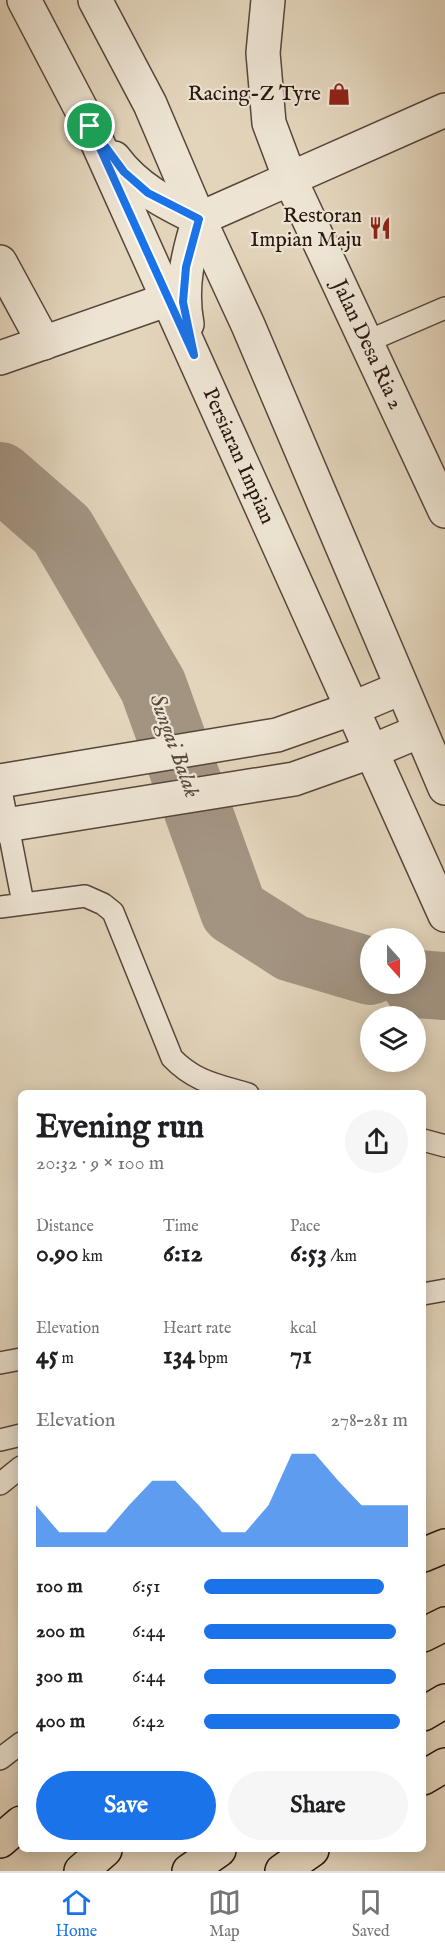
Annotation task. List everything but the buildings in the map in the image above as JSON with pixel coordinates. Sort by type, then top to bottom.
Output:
[{"type":"highway","points":[[426,1554],[445,1546]]},
{"type":"highway","points":[[426,1634],[445,1624]]},
{"type":"highway","points":[[426,1712],[445,1701]]},
{"type":"highway","points":[[426,1776],[445,1765]]},
{"type":"highway","points":[[0,1841],[18,1826]]},
{"type":"highway","points":[[81,1871],[103,1852]]},
{"type":"highway","points":[[189,1871],[216,1852]]},
{"type":"highway","points":[[282,1871],[309,1852]]},
{"type":"street","name":"Persiaran Impian","points":[[24,0],[90,126],[440,906]]},
{"type":"street","points":[[95,0],[150,104],[199,219],[248,325],[445,788]]},
{"type":"street","name":"Jalan Desa Ria 2","points":[[268,0],[263,53],[269,123],[290,179],[445,511]]},
{"type":"street","points":[[199,219],[445,110]]},
{"type":"street","points":[[90,126],[124,172],[148,193],[199,219]]},
{"type":"street","points":[[194,355],[183,302],[186,267],[199,219]]},
{"type":"street","points":[[0,262],[44,343]]},
{"type":"street","points":[[0,358],[169,299]]},
{"type":"street","points":[[0,783],[70,768],[277,735],[351,709],[401,688]]},
{"type":"street","points":[[4,825],[294,779],[370,753],[420,731]]},
{"type":"lane","points":[[366,342],[445,308]]},
{"type":"lane","points":[[0,783],[4,825],[23,903]]},
{"type":"lane","points":[[0,907],[85,896],[103,904],[113,912],[172,1058],[182,1069],[202,1081],[234,1090]]},
{"type":"lane","points":[[426,1141],[445,1146]]},
{"type":"lane","points":[[426,1293],[445,1290]]},
{"type":"lane","points":[[0,1363],[18,1360]]},
{"type":"lane","points":[[0,1440],[18,1436]]},
{"type":"lane","points":[[0,1484],[18,1469]]},
{"type":"lane","points":[[0,1759],[18,1745]]},
{"type":"waterway","name":"Sungai Balak","points":[[0,476],[62,530],[153,686],[234,911],[292,948],[360,968]]},
{"type":"waterway","name":"Sungai Balak","points":[[426,985],[445,986]]},
{"type":"place","name":"Racing-Z Tyre","points":[[339,94]]},
{"type":"place","name":"Restoran Impian Maju","points":[[380,228]]},
{"type":"route","points":[[90,126],[124,172],[148,193],[199,219],[186,267],[183,302],[194,355],[169,299],[90,126]]}]
